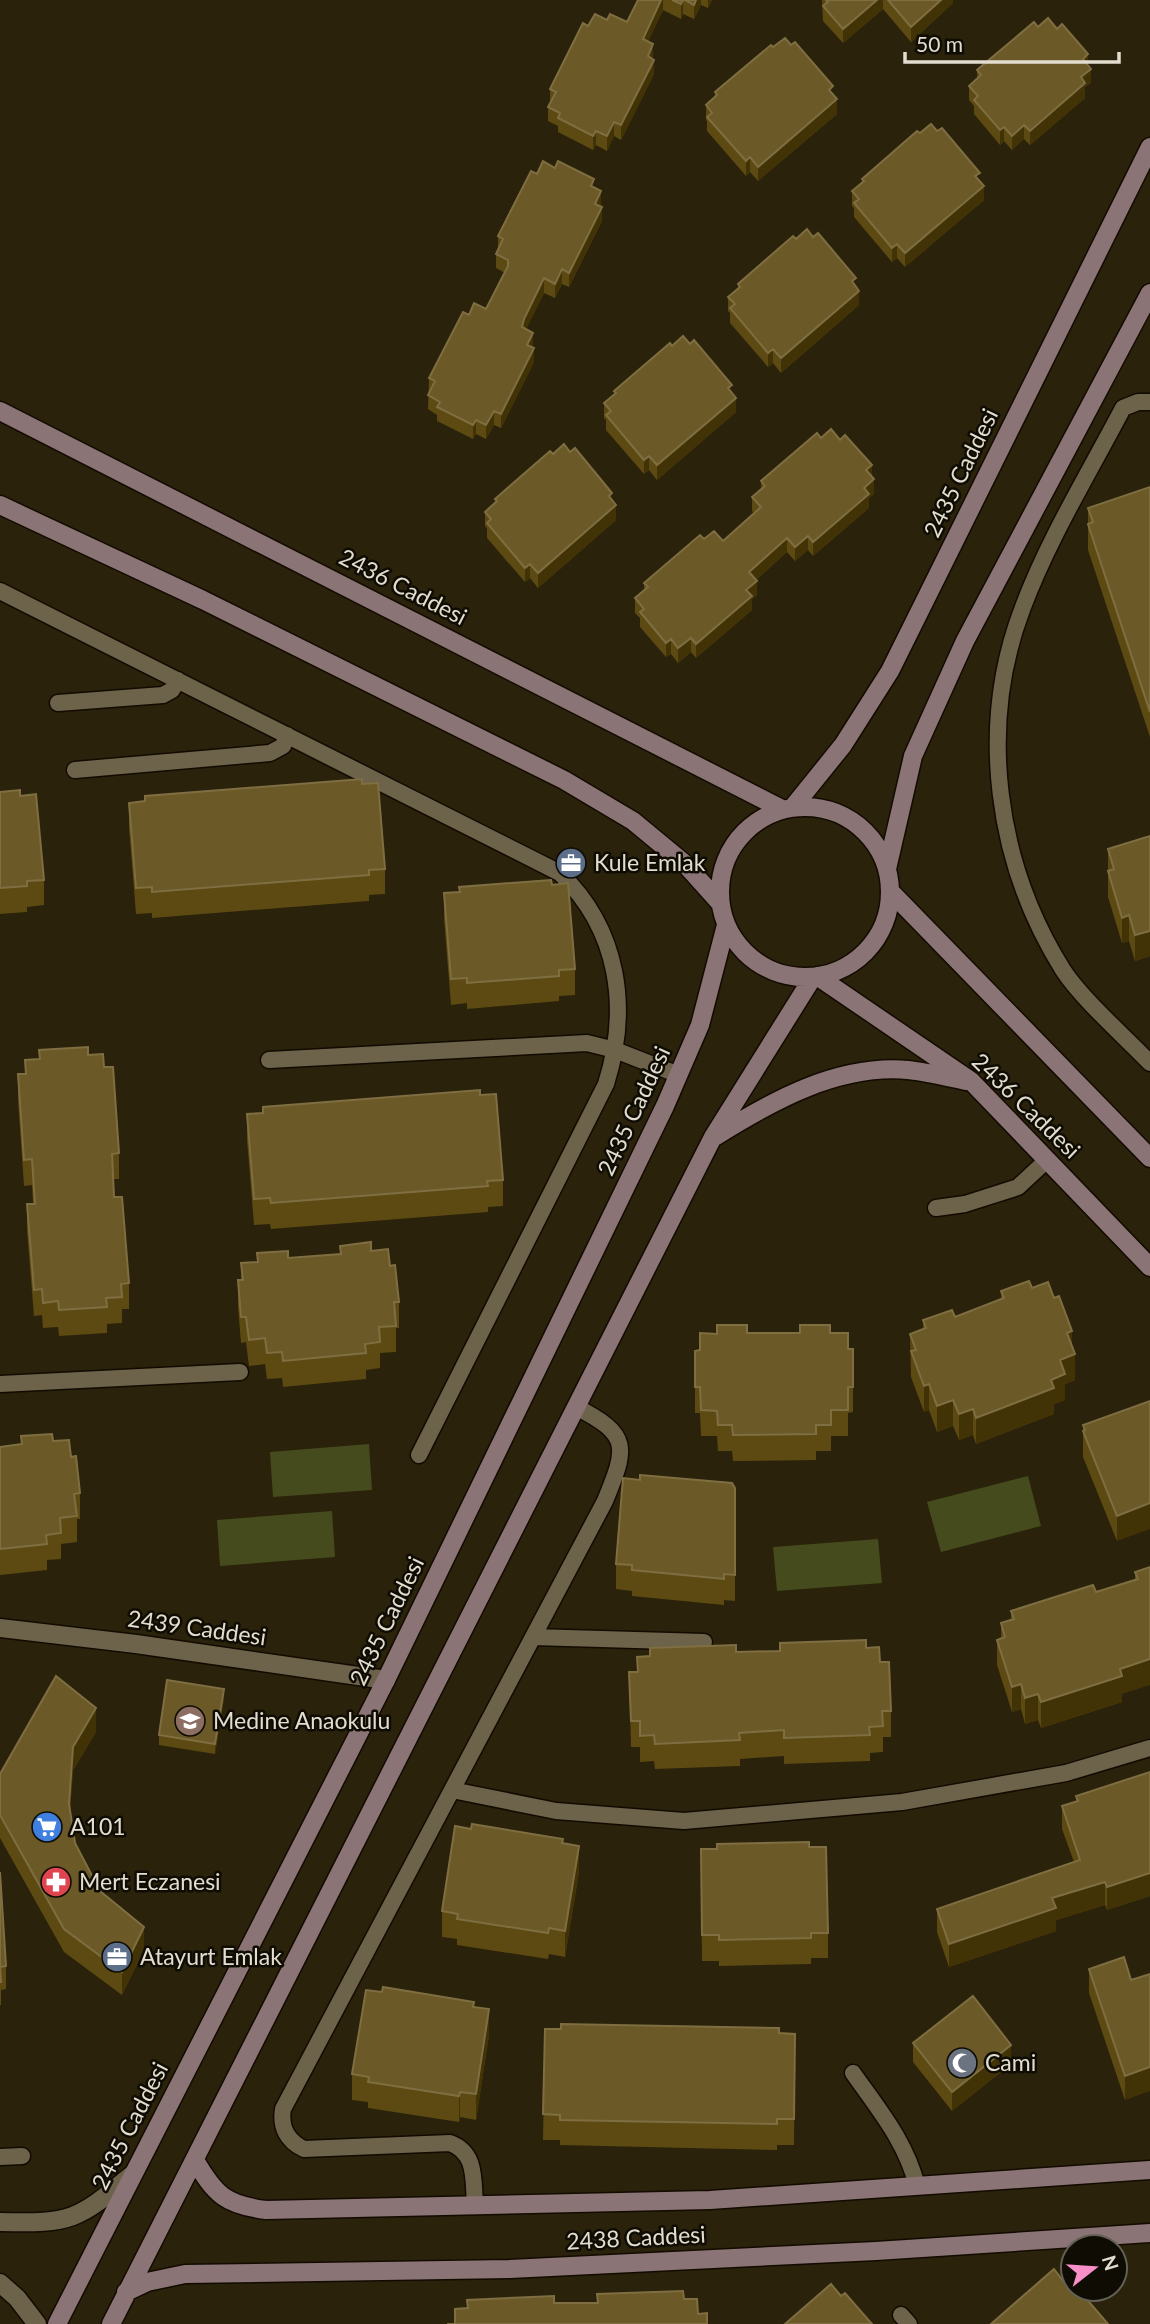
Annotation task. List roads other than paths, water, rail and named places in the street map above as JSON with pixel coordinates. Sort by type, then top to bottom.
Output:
[{"type":"street","name":"2435 Caddesi","points":[[787,808],[843,745],[890,671],[1150,147]]},
{"type":"street","name":"2435 Caddesi","points":[[887,869],[913,756],[965,641],[1150,293]]},
{"type":"street","name":"2436 Caddesi","points":[[0,411],[787,808]]},
{"type":"street","points":[[0,505],[203,600],[564,780],[633,821],[685,864],[720,904]]},
{"type":"street","name":"2435 Caddesi","points":[[815,807],[847,817],[872,839],[887,869],[890,891],[884,924],[873,943],[848,965],[815,977],[780,974],[761,965],[737,944],[726,925],[720,904],[722,870],[737,840],[761,818],[787,808],[815,807]]},
{"type":"street","points":[[890,891],[1150,1158]]},
{"type":"street","name":"2435 Caddesi","points":[[57,2324],[386,1680],[679,1075],[700,1025],[726,925]]},
{"type":"street","name":"2436 Caddesi","points":[[815,977],[971,1081],[1150,1267]]},
{"type":"street","points":[[111,2324],[713,1137],[815,977]]},
{"type":"street","points":[[713,1137],[763,1106],[829,1080],[866,1072],[906,1070],[971,1081]]},
{"type":"street","name":"2439 Caddesi","points":[[0,1628],[386,1680]]},
{"type":"street","name":"2438 Caddesi","points":[[195,2160],[210,2187],[236,2206],[266,2210],[710,2200],[1150,2170]]},
{"type":"street","points":[[0,2221],[52,2223],[80,2216],[133,2174]]},
{"type":"street","name":"2438 Caddesi","points":[[127,2291],[147,2281],[184,2274],[524,2269],[876,2251],[1150,2233]]},
{"type":"street","points":[[0,2283],[17,2298],[37,2324]]},
{"type":"lane","points":[[1150,402],[1138,402],[1123,408],[1037,575],[1011,642],[998,713],[997,749],[999,788],[1015,864],[1045,937],[1065,972],[1150,1063]]},
{"type":"lane","points":[[0,591],[561,873],[585,899],[609,947],[619,1005],[615,1049],[606,1084],[419,1455]]},
{"type":"lane","points":[[58,703],[163,695],[172,690],[178,680]]},
{"type":"lane","points":[[75,770],[271,753],[283,746],[287,735]]},
{"type":"lane","points":[[269,1060],[587,1043],[615,1049],[679,1075]]},
{"type":"lane","points":[[936,1208],[965,1204],[1018,1187],[1046,1160]]},
{"type":"lane","points":[[0,1384],[240,1372]]},
{"type":"lane","points":[[475,2205],[471,2161],[460,2147],[450,2143],[304,2149],[286,2134],[282,2118],[284,2109],[605,1501],[620,1459],[620,1447],[612,1429],[576,1407]]},
{"type":"lane","points":[[533,1637],[704,1642]]},
{"type":"lane","points":[[453,1790],[556,1811],[684,1821],[901,1802],[1066,1773],[1150,1748]]},
{"type":"lane","points":[[853,2073],[910,2158],[917,2186]]},
{"type":"lane","points":[[0,2157],[22,2156]]},
{"type":"place","name":"Kule Emlak","points":[[571,863]]},
{"type":"place","name":"Medine Anaokulu","points":[[190,1721]]},
{"type":"place","name":"A101","points":[[47,1827]]},
{"type":"place","name":"Mert Eczanesi","points":[[56,1882]]},
{"type":"place","name":"Atayurt Emlak","points":[[117,1957]]},
{"type":"place","name":"Cami","points":[[962,2063]]}]
